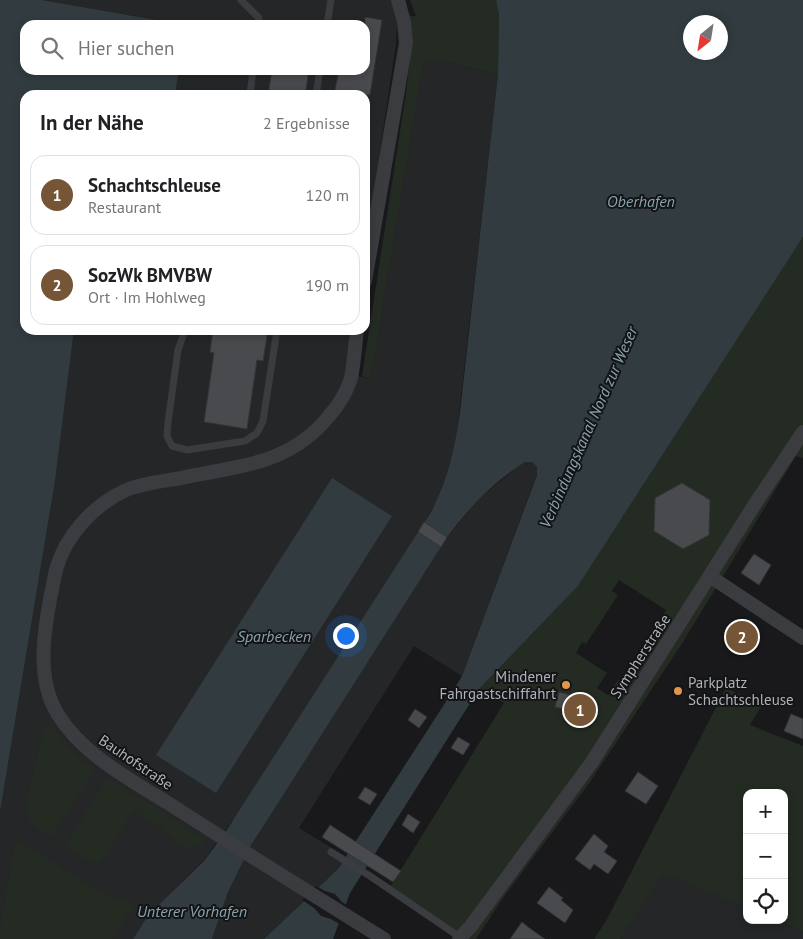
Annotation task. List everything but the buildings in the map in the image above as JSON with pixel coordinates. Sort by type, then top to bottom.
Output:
[{"type":"street","points":[[370,252],[406,43],[404,22],[398,0]]},
{"type":"street","name":"Bauhofstraße","points":[[357,335],[350,380],[336,408],[325,422],[303,442],[276,457],[244,466],[126,489],[103,503],[85,521],[68,542],[56,569],[42,654],[50,694],[57,713],[82,745],[108,764],[251,856],[384,939]]},
{"type":"street","name":"Sympherstraße","points":[[460,938],[471,926],[592,762],[711,577],[755,504],[803,432]]},
{"type":"street","points":[[711,577],[803,638]]},
{"type":"lane","points":[[242,0],[259,20]]},
{"type":"lane","points":[[328,20],[331,0]]},
{"type":"lane","points":[[251,90],[252,75]]},
{"type":"lane","points":[[317,90],[319,75]]},
{"type":"lane","points":[[182,335],[178,350],[167,436],[172,446],[187,450],[245,441],[257,433],[262,421],[276,335]]},
{"type":"lane","points":[[330,852],[370,876],[460,938]]},
{"type":"shaded area","points":[[42,0],[393,0],[397,24],[396,44],[370,217],[370,90],[176,90],[178,75],[370,75],[370,20],[156,20]]},
{"type":"shaded area","points":[[410,0],[496,0],[499,15],[498,74],[443,61],[424,61],[371,379],[362,376],[368,335],[370,335],[370,325],[406,93],[412,42],[410,16],[416,16]]},
{"type":"shaded area","points":[[424,61],[443,61],[498,74],[455,449],[440,495],[421,528],[444,542],[475,502],[525,461],[532,462],[538,471],[462,676],[414,646],[299,828],[345,856],[338,869],[264,939],[212,939],[228,892],[242,862],[261,829],[237,814],[204,860],[149,914],[133,939],[0,939],[0,812],[55,481],[73,335],[352,335],[346,373],[371,379]]},
{"type":"shaded area","points":[[803,237],[803,458],[796,456],[683,642],[590,782],[503,898],[476,939],[461,939],[389,889],[504,703],[479,689],[578,586]],"holes":[[[619,580],[666,610],[620,681],[618,680],[608,695],[597,688],[607,673],[576,653],[582,642],[586,644],[618,595],[612,591]]]},
{"type":"shaded area","points":[[726,688],[762,705],[750,725],[803,746],[803,932],[785,924],[788,924],[788,789],[743,789],[743,906],[663,873],[621,939],[594,939],[606,921]]},
{"type":"shaded area","points":[[52,726],[75,754],[95,769],[51,837],[31,823],[25,809],[42,735],[47,727]]},
{"type":"shaded area","points":[[108,778],[206,839],[200,846],[189,849],[133,811],[102,861],[95,865],[68,849],[66,844]]},
{"type":"shaded area","points":[[16,839],[102,893],[135,904],[112,939],[0,939],[0,928]]},
{"type":"shaded area","points":[[663,872],[743,906],[743,924],[785,924],[803,932],[803,939],[621,939]]},
{"type":"water","points":[[0,0],[42,0],[156,20],[20,20],[20,75],[178,75],[176,90],[20,90],[20,335],[73,335],[55,481],[0,812]]},
{"type":"water","name":"Oberhafen","points":[[496,0],[803,0],[803,237],[578,586],[479,689],[350,893],[333,939],[264,939],[338,869],[462,676],[537,475],[537,467],[532,462],[525,462],[490,488],[444,542],[250,847],[228,892],[212,939],[133,939],[149,914],[204,861],[226,831],[437,500],[453,451],[460,412],[498,74],[499,15]]},
{"type":"water","name":"Sparbecken","points":[[332,478],[392,516],[216,793],[156,755]]},
{"type":"pier","points":[[316,886],[335,894],[348,906],[341,925],[321,916],[314,908],[302,900]]},
{"type":"place","name":"SozWk BMVBW","points":[[742,637]]},
{"type":"place","name":"Mindener Fahrgastschiffahrt","points":[[566,685]]},
{"type":"place","name":"Parkplatz Schachtschleuse","points":[[678,691]]},
{"type":"place","name":"Schachtschleuse","points":[[580,710]]},
{"type":"water label","name":"Verbindungskanal Nord zur Weser","points":[[588,427]]},
{"type":"water label","name":"Unterer Vorhafen","points":[[192,911]]}]
